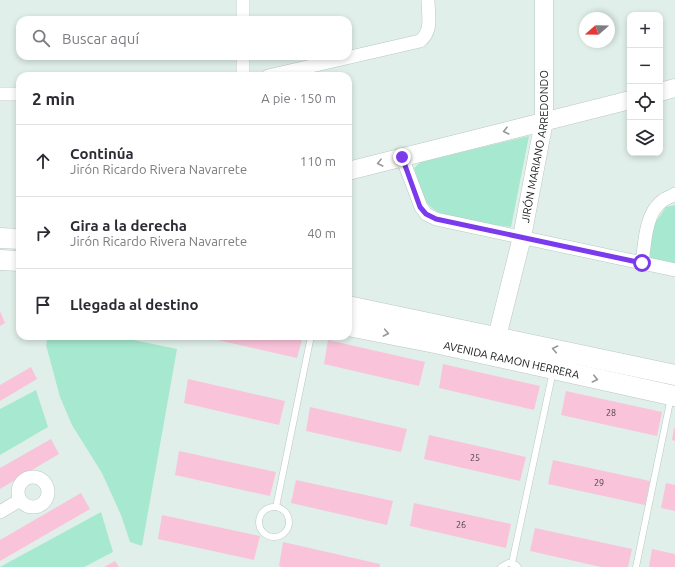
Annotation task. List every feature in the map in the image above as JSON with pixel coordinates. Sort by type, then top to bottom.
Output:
[{"type":"main road","points":[[0,238],[16,239]]},
{"type":"main road","points":[[0,260],[16,261]]},
{"type":"main road","name":"AVENIDA RAMON HERRERA","points":[[352,307],[675,375]]},
{"type":"main road","name":"AVENIDA RAMON HERRERA","points":[[352,327],[673,396]]},
{"type":"street","points":[[242,0],[242,16]]},
{"type":"street","points":[[352,57],[420,41],[426,36],[429,27],[428,0]]},
{"type":"street","name":"JIRÓN MARIANO ARREDONDO","points":[[497,337],[522,237],[544,122],[544,0]]},
{"type":"street","points":[[242,60],[242,72]]},
{"type":"street","points":[[285,72],[337,60]]},
{"type":"street","points":[[663,91],[675,88]]},
{"type":"street","points":[[0,94],[16,94]]},
{"type":"street","points":[[352,170],[627,101]]},
{"type":"street","points":[[402,157],[420,207],[426,214],[436,219],[447,223],[522,237],[675,270]]},
{"type":"street","points":[[642,263],[648,227],[654,209],[662,201],[675,194]]},
{"type":"street","points":[[0,512],[20,500]]},
{"type":"lane","points":[[276,507],[310,340]]},
{"type":"lane","points":[[512,563],[553,369]]},
{"type":"lane","points":[[636,567],[673,396]]},
{"type":"lane","points":[[276,507],[283,509],[288,515],[288,528],[284,534],[270,536],[263,531],[259,523],[261,514],[268,508],[276,507]]},
{"type":"lane","points":[[501,567],[505,564],[512,563],[518,567]]},
{"type":"green space","points":[[529,136],[511,227],[466,221],[444,215],[434,210],[425,200],[414,168],[421,162]]},
{"type":"green space","points":[[675,205],[675,266],[648,260],[654,225],[666,207]]},
{"type":"green space","points":[[47,340],[133,340],[177,349],[142,546],[130,542],[121,515],[102,473],[72,425],[60,397],[46,345]]},
{"type":"green space","points":[[36,390],[48,427],[0,455],[0,409]]},
{"type":"green space","points":[[101,512],[113,552],[84,567],[0,567]]},
{"type":"building","points":[[0,311],[5,323],[0,326]]},
{"type":"building","points":[[218,340],[302,340],[297,358]]},
{"type":"building","points":[[328,340],[425,362],[419,386],[324,364]]},
{"type":"building","points":[[443,364],[540,386],[534,410],[439,388]]},
{"type":"building","points":[[31,367],[37,379],[0,401],[0,385]]},
{"type":"building","points":[[188,379],[285,401],[279,425],[184,403]]},
{"type":"building","points":[[566,391],[662,412],[657,436],[561,415]]},
{"type":"building","points":[[310,407],[407,429],[401,452],[306,431]]},
{"type":"building","points":[[675,428],[675,441],[672,440]]},
{"type":"building","points":[[429,435],[526,457],[520,481],[424,459]]},
{"type":"building","points":[[51,439],[59,454],[0,489],[0,468]]},
{"type":"building","points":[[179,451],[276,472],[270,496],[175,475]]},
{"type":"building","points":[[553,460],[650,481],[645,505],[548,484]]},
{"type":"building","points":[[296,480],[393,501],[387,525],[291,503]]},
{"type":"building","points":[[666,483],[675,485],[675,511],[661,508]]},
{"type":"building","points":[[81,493],[90,509],[0,561],[0,540]]},
{"type":"building","points":[[414,503],[511,524],[506,548],[410,526]]},
{"type":"building","points":[[162,515],[260,536],[254,560],[158,539]]},
{"type":"building","points":[[535,528],[632,549],[628,567],[601,567],[530,551]]},
{"type":"building","points":[[283,542],[380,564],[380,567],[282,567],[279,566]]},
{"type":"building","points":[[652,549],[675,554],[675,567],[649,567]]},
{"type":"building","points":[[115,561],[119,567],[104,567]]},
{"type":"route","points":[[402,157],[420,207],[426,214],[436,219],[447,223],[522,237],[642,263]]}]
